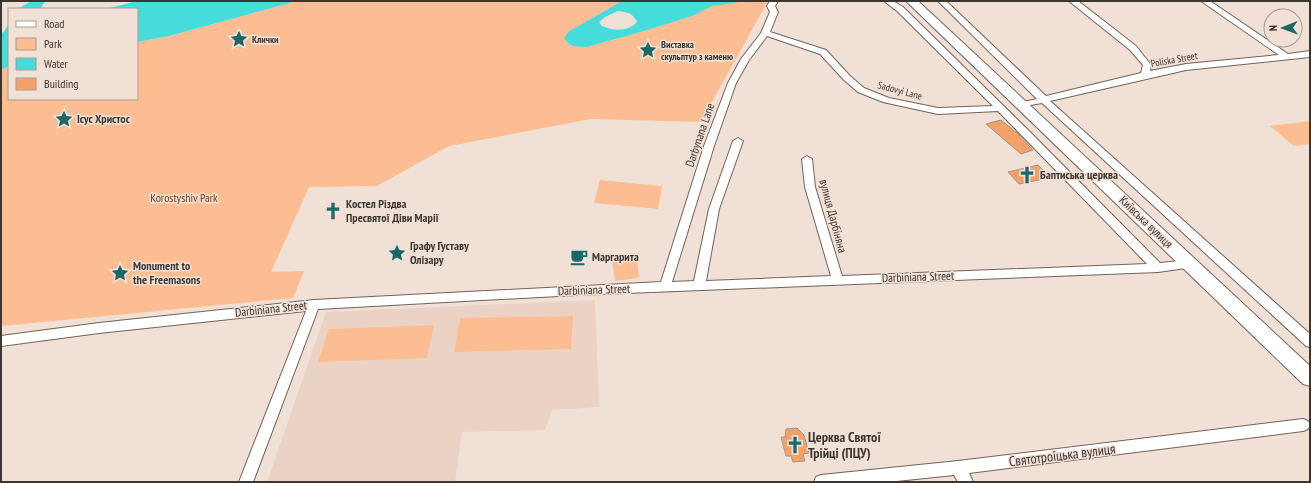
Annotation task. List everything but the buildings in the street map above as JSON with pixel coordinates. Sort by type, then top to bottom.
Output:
[{"type":"main road","name":"Київська вулиця","points":[[912,1],[1310,378]]},
{"type":"street","name":"Darbynana Lane","points":[[665,287],[709,146],[732,83],[744,59],[765,33],[774,12],[771,6],[774,1]]},
{"type":"street","points":[[888,1],[900,9],[1000,108]]},
{"type":"street","name":"Київська вулиця","points":[[942,1],[1045,99],[1071,126],[1310,342]]},
{"type":"street","points":[[1073,1],[1133,48],[1147,65],[1145,75]]},
{"type":"street","points":[[1205,1],[1286,56]]},
{"type":"street","name":"Sadovyi Lane","points":[[765,33],[823,52],[847,78],[861,90],[886,100],[938,112],[1000,108]]},
{"type":"street","name":"Poliska Street","points":[[1022,105],[1145,75],[1186,67],[1310,54]]},
{"type":"street","name":"Київська вулиця","points":[[1000,108],[1158,268]]},
{"type":"street","points":[[699,286],[714,208],[738,141]]},
{"type":"street","name":"вулиця Дарбіняна","points":[[807,159],[810,187],[838,280]]},
{"type":"street","name":"Darbiniana Street","points":[[1,341],[99,328],[314,305],[577,290],[1158,268],[1189,264]]},
{"type":"street","points":[[246,482],[314,305]]},
{"type":"street","name":"Святотроїцька вулиця","points":[[821,482],[958,468],[1303,425]]},
{"type":"street","points":[[958,468],[966,482]]},
{"type":"shaded area","points":[[595,300],[599,407],[552,410],[545,430],[462,432],[455,482],[267,482],[326,312]]},
{"type":"green space","name":"Korostyshiv Park","points":[[297,1],[622,1],[568,32],[587,47],[692,16],[712,5],[747,1],[768,1],[701,122],[591,119],[449,146],[377,186],[309,187],[271,272],[304,271],[293,298],[1,326],[1,69],[8,67],[8,100],[138,100],[138,42],[169,36]]},
{"type":"green space","points":[[1310,121],[1310,144],[1294,146],[1270,126]]},
{"type":"green space","points":[[600,180],[662,186],[658,209],[594,203]]},
{"type":"green space","points":[[637,258],[639,278],[615,281],[612,260]]},
{"type":"green space","points":[[573,316],[571,349],[454,352],[460,318]]},
{"type":"green space","points":[[434,325],[427,358],[318,362],[329,329]]},
{"type":"water","points":[[31,1],[47,1],[43,4],[41,8],[20,8]]},
{"type":"water","points":[[137,1],[297,1],[169,36],[138,42],[138,8],[110,8]]},
{"type":"water","points":[[622,1],[747,1],[712,6],[692,16],[587,47],[572,46],[564,39],[568,32]],"holes":[[[618,11],[632,15],[637,22],[629,28],[621,30],[607,28],[602,26],[599,22],[605,17]]]},
{"type":"water","points":[[8,25],[8,67],[1,69],[1,33],[4,32]]},
{"type":"place","name":"Клички","points":[[239,39]]},
{"type":"place","name":"Виставка скульптур з каменю","points":[[648,50]]},
{"type":"place","name":"Ісус Христос","points":[[64,119]]},
{"type":"place","name":"Баптиська церква","points":[[1027,175]]},
{"type":"place","name":"Костел Різдва Пресвятої Діви Марії","points":[[333,211]]},
{"type":"place","name":"Графу Густаву Олізару","points":[[397,253]]},
{"type":"place","name":"Маргарита","points":[[579,257]]},
{"type":"place","name":"Monument to the Freemasons","points":[[120,273]]},
{"type":"place","name":"Церква Святої Трійці (ПЦУ)","points":[[795,445]]}]
